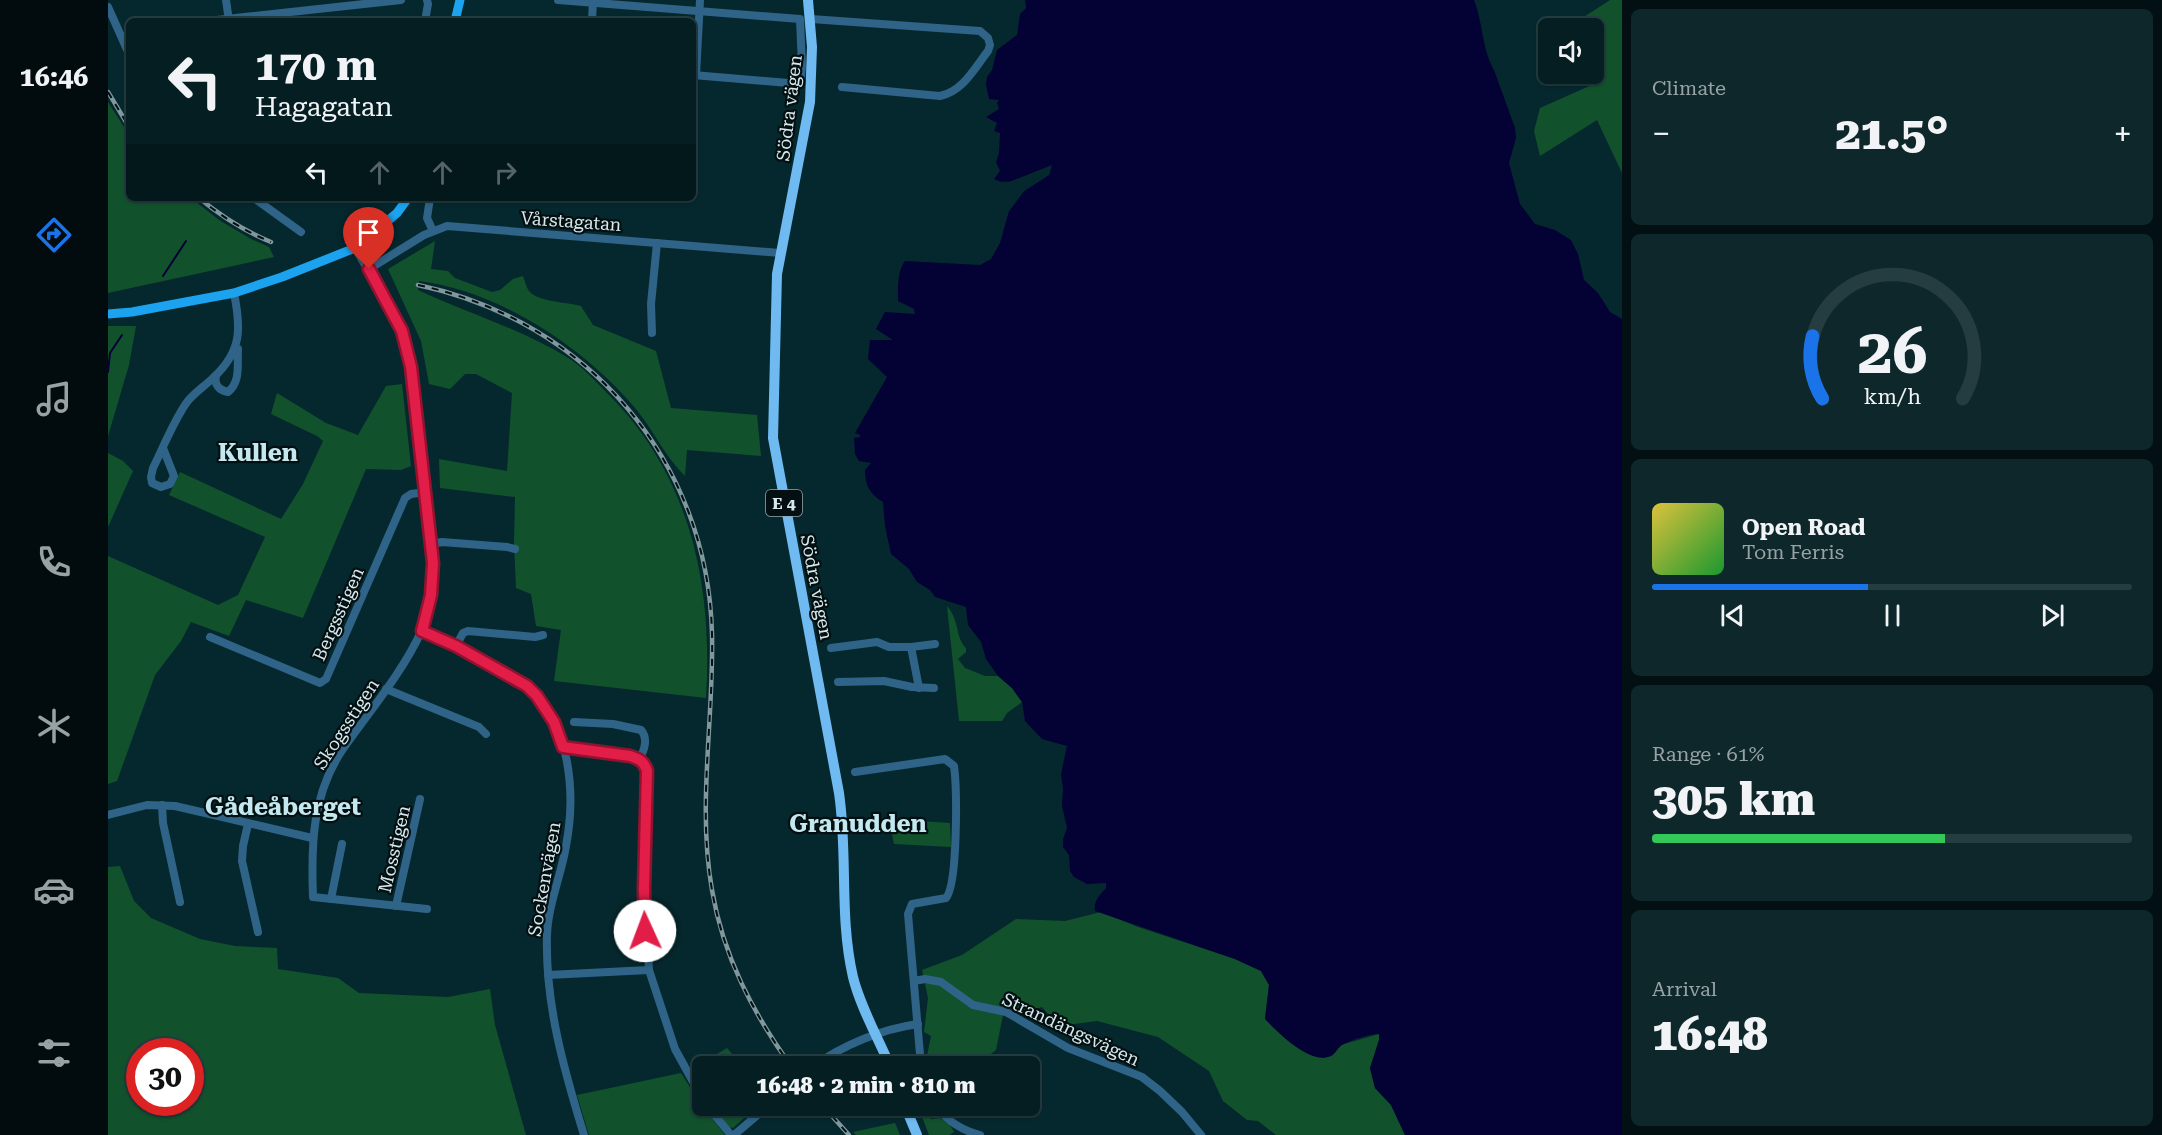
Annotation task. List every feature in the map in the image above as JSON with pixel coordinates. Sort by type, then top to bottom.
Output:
[{"type":"highway","name":"Södra vägen","points":[[808,0],[806,19],[813,66],[803,145],[780,254],[775,290],[772,438],[839,793],[845,844],[847,938],[853,977],[886,1056]]},
{"type":"highway","points":[[909,1116],[917,1135]]},
{"type":"main road","points":[[456,18],[460,0]]},
{"type":"main road","points":[[108,314],[132,312],[234,293],[282,276],[355,248],[375,233],[406,201]]},
{"type":"street","points":[[226,0],[229,18]]},
{"type":"street","points":[[238,18],[401,0]]},
{"type":"street","points":[[426,18],[427,0]]},
{"type":"street","points":[[558,0],[980,32],[988,38],[990,45],[988,51],[962,85],[948,94],[940,96],[842,87]]},
{"type":"street","points":[[696,54],[700,0]]},
{"type":"street","points":[[592,18],[593,1]]},
{"type":"street","points":[[108,7],[126,46]]},
{"type":"street","points":[[696,75],[800,84],[806,19]]},
{"type":"street","points":[[258,201],[301,232]]},
{"type":"street","points":[[430,201],[427,218],[433,231]]},
{"type":"street","name":"Vårstagatan","points":[[369,269],[433,231],[447,226],[780,254]]},
{"type":"street","points":[[652,333],[651,304],[657,243]]},
{"type":"street","points":[[355,248],[397,319],[411,367],[433,563],[431,595],[422,631]]},
{"type":"street","points":[[216,376],[215,383],[218,388],[228,392],[237,381],[239,317],[234,293]]},
{"type":"street","points":[[163,448],[174,476],[170,484],[160,487],[152,483],[151,477],[163,448],[186,405],[192,396],[216,376],[233,354],[238,343]]},
{"type":"street","name":"Bergsstigen","points":[[210,637],[320,683],[326,679],[405,498],[411,494],[426,492]]},
{"type":"street","points":[[431,544],[442,542],[515,549]]},
{"type":"street","name":"Sockenvägen","points":[[422,631],[456,646],[527,686],[541,701],[554,722],[563,747],[570,809],[566,847],[547,932],[548,975],[559,1049],[584,1135]]},
{"type":"street","name":"Skogsstigen","points":[[312,838],[321,797],[343,749],[386,689],[422,631]]},
{"type":"street","points":[[456,646],[464,633],[468,631],[535,637],[543,635]]},
{"type":"street","points":[[831,648],[877,642],[889,646],[911,647],[935,644]]},
{"type":"street","points":[[911,647],[920,687]]},
{"type":"street","points":[[838,682],[884,681],[934,688]]},
{"type":"street","points":[[386,689],[479,726],[486,734]]},
{"type":"street","points":[[574,722],[641,729],[645,739],[643,753],[639,759]]},
{"type":"street","points":[[563,747],[630,756],[645,764],[647,771],[644,900],[649,970],[675,1049],[692,1080]]},
{"type":"street","points":[[855,772],[945,759],[954,766],[952,887],[946,898],[917,902],[909,908],[909,941],[920,1056]]},
{"type":"street","name":"Mosstigen","points":[[396,906],[420,799]]},
{"type":"street","points":[[108,815],[147,805],[162,805],[312,838],[313,897],[331,899],[342,844]]},
{"type":"street","points":[[162,805],[163,823],[180,902]]},
{"type":"street","points":[[248,824],[242,861],[258,932]]},
{"type":"street","name":"Mosstigen","points":[[331,899],[427,909]]},
{"type":"street","points":[[548,975],[649,970]]},
{"type":"street","name":"Strandängsvägen","points":[[914,981],[925,979],[941,982],[974,1005],[1006,1012],[1068,1048],[1142,1077],[1175,1105],[1201,1135]]},
{"type":"street","points":[[830,1056],[903,1026],[918,1024]]},
{"type":"street","points":[[716,1116],[732,1135],[756,1116]]},
{"type":"street","points":[[944,1116],[958,1126],[980,1135]]},
{"type":"green space","points":[[1610,0],[1622,0],[1622,173],[1597,120],[1540,156],[1534,131],[1540,108],[1594,84],[1604,84],[1604,18],[1582,18]]},
{"type":"green space","points":[[108,102],[126,130],[126,201],[195,201],[219,220],[269,247],[274,257],[108,293]]},
{"type":"green space","points":[[435,241],[431,269],[448,271],[455,278],[492,292],[500,290],[513,279],[523,276],[533,295],[546,300],[581,306],[593,325],[656,351],[671,408],[757,415],[761,456],[687,450],[685,476],[671,461],[636,409],[615,386],[566,344],[510,310],[480,297],[449,287],[419,281],[418,290],[514,330],[570,359],[610,396],[638,428],[660,462],[678,498],[691,536],[700,575],[705,615],[706,698],[554,681],[561,630],[536,626],[531,594],[516,588],[515,497],[440,488],[439,459],[507,471],[512,393],[476,374],[465,374],[450,389],[429,384],[421,341],[388,269]]},
{"type":"green space","points":[[108,326],[136,326],[129,365],[108,436]]},
{"type":"green space","points":[[402,384],[411,466],[401,470],[366,469],[303,618],[246,600],[229,636],[191,622],[181,641],[155,675],[117,781],[108,784],[108,556],[218,605],[238,595],[265,537],[169,495],[180,472],[281,519],[303,484],[323,441],[271,414],[277,393],[326,423],[358,435],[386,386]]},
{"type":"green space","points":[[108,453],[123,461],[133,471],[108,527]]},
{"type":"green space","points":[[947,606],[954,617],[960,639],[966,648],[966,652],[958,659],[965,668],[985,676],[998,676],[1012,688],[1022,702],[1007,713],[1002,721],[959,721]]},
{"type":"green space","points":[[889,819],[950,823],[951,847],[894,844]]},
{"type":"green space","points":[[120,866],[134,901],[151,918],[200,939],[235,946],[277,948],[278,969],[338,978],[359,993],[448,997],[490,989],[495,1025],[526,1135],[108,1135],[108,867]]},
{"type":"green space","points":[[1101,912],[1138,927],[1235,959],[1261,971],[1269,985],[1265,1019],[1323,1058],[1332,1056],[1341,1045],[1379,1034],[1370,1068],[1375,1088],[1391,1105],[1405,1135],[1276,1135],[1258,1121],[1247,1120],[1223,1101],[1209,1071],[1158,1037],[1097,1021],[1051,1027],[1049,1015],[1042,1007],[1020,1014],[1007,1007],[1004,1010],[996,1050],[988,1056],[927,1056],[931,1036],[924,1032],[928,998],[922,970],[962,955],[1016,919],[1065,921]]},
{"type":"green space","points":[[727,1048],[734,1056],[714,1056]]},
{"type":"green space","points":[[681,1073],[692,1090],[692,1116],[710,1116],[725,1135],[589,1135],[577,1095]]},
{"type":"green space","points":[[719,1116],[746,1116],[733,1128],[727,1127]]},
{"type":"green space","points":[[922,1116],[931,1119],[940,1118],[950,1125],[954,1132],[949,1135],[929,1135]]},
{"type":"green space","points":[[895,1123],[900,1135],[856,1135],[853,1132]]},
{"type":"shaded area","points":[[1025,0],[1474,0],[1487,53],[1515,128],[1516,138],[1509,163],[1520,204],[1535,224],[1555,230],[1571,240],[1578,254],[1584,280],[1598,293],[1610,312],[1622,319],[1622,1135],[1405,1135],[1391,1105],[1375,1088],[1370,1068],[1379,1034],[1350,1041],[1332,1055],[1324,1058],[1315,1057],[1286,1040],[1265,1019],[1269,985],[1261,971],[1235,959],[1095,911],[1096,901],[1106,888],[1106,883],[1087,884],[1074,877],[1070,871],[1069,855],[1063,847],[1067,828],[1062,806],[1061,774],[1067,746],[1042,739],[1025,721],[1022,702],[986,659],[981,642],[968,625],[966,607],[935,597],[930,590],[917,582],[909,569],[891,554],[883,502],[872,493],[866,481],[865,470],[871,463],[859,461],[855,454],[854,438],[860,435],[855,433],[887,377],[868,359],[870,340],[893,340],[876,329],[885,312],[915,314],[914,309],[898,301],[899,275],[905,261],[980,265],[991,259],[1000,243],[1009,211],[1024,191],[1049,175],[1051,166],[1015,181],[994,179],[1000,171],[996,162],[1000,133],[994,131],[997,123],[986,117],[999,109],[997,103],[999,100],[989,99],[987,77],[992,70],[997,50],[1017,35],[1020,14],[1026,8]]},
{"type":"pier","points":[[1052,165],[1049,175],[1024,191],[1009,211],[1009,206],[1022,189],[1047,171],[1009,185],[1009,182]]},
{"type":"waterway","points":[[163,276],[186,241]]},
{"type":"waterway","points":[[108,372],[110,353],[122,335]]},
{"type":"railway","points":[[108,92],[126,122]]},
{"type":"railway","points":[[203,201],[233,223],[271,242]]},
{"type":"railway","points":[[418,285],[479,303],[535,330],[585,366],[627,408],[662,457],[688,512],[705,571],[712,634],[706,794],[706,826],[712,890],[724,938],[741,983],[784,1056]]},
{"type":"railway","points":[[832,1116],[849,1135]]},
{"type":"district","name":"Kullen","points":[[258,453]]},
{"type":"district","name":"Gådeåberget","points":[[283,807]]},
{"type":"district","name":"Granudden","points":[[858,824]]},
{"type":"route","points":[[369,269],[397,319],[411,367],[433,563],[431,595],[422,631],[456,646],[527,686],[537,696],[554,722],[563,747],[630,756],[645,764],[647,771],[645,931]]}]
